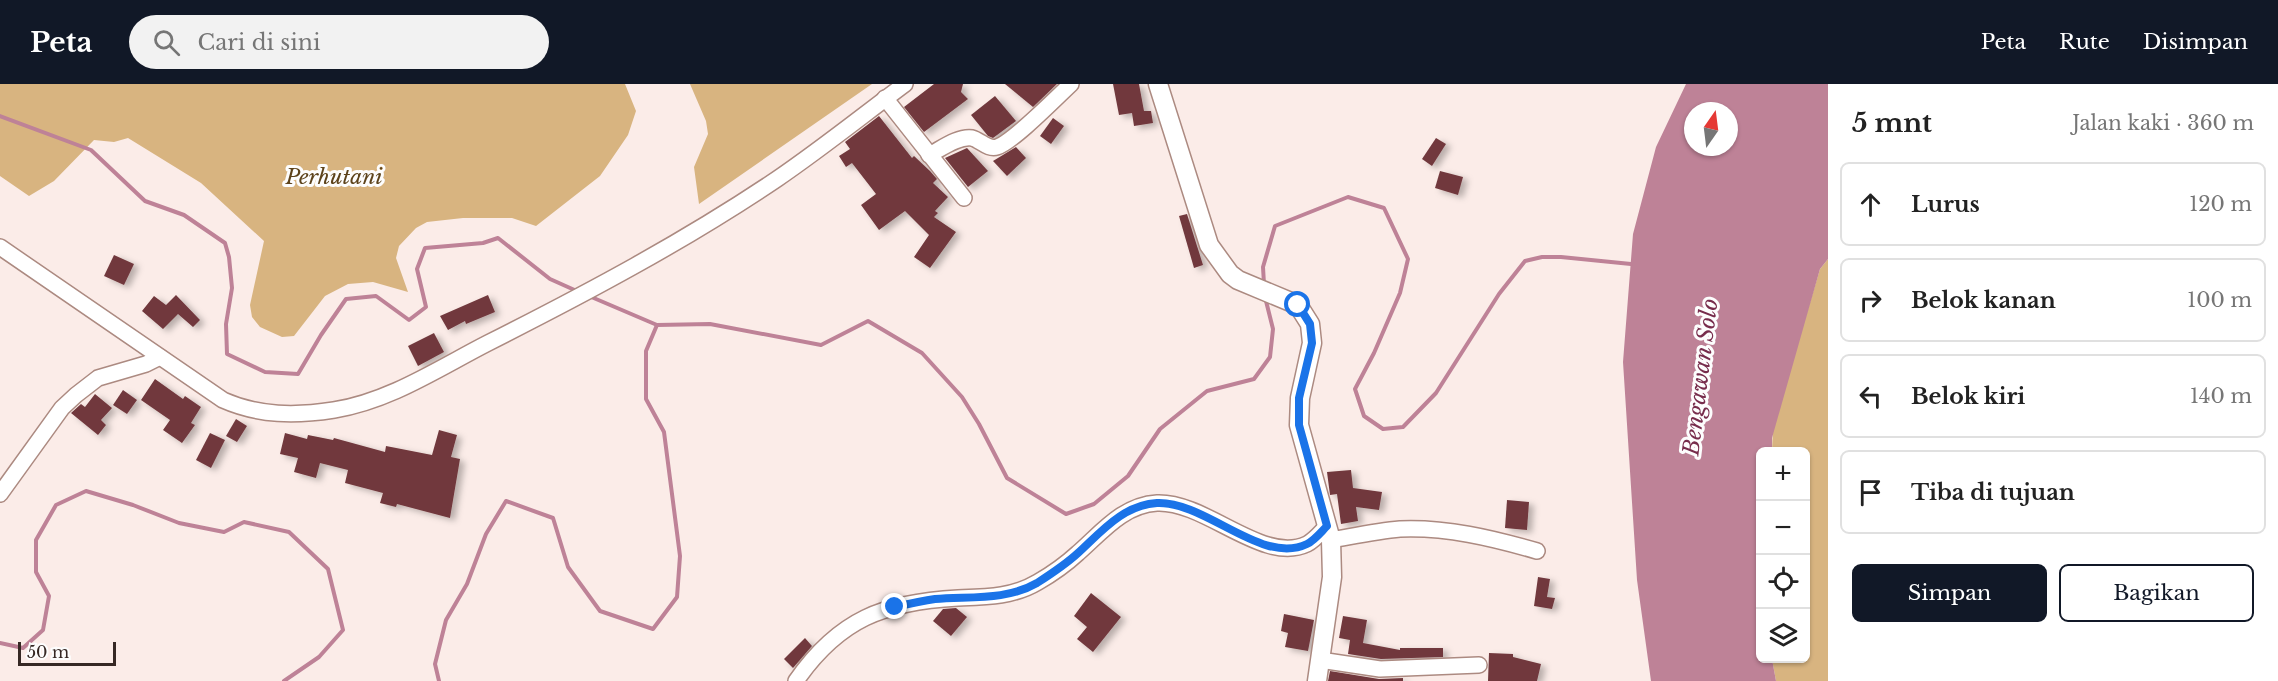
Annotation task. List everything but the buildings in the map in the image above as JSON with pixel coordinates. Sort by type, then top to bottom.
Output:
[{"type":"street","points":[[0,247],[223,400],[253,410],[281,415],[336,409],[370,400],[427,377],[576,298],[697,230],[777,179],[905,84]]},
{"type":"street","points":[[929,155],[964,139],[973,138],[991,147],[998,147],[1027,125],[1071,84]]},
{"type":"street","points":[[1158,84],[1209,245],[1230,274],[1238,280],[1298,305],[1310,324],[1312,343],[1299,398],[1299,425],[1329,533],[1332,577],[1317,681]]},
{"type":"street","points":[[885,99],[964,198]]},
{"type":"street","points":[[0,494],[62,408],[76,395],[98,378],[146,364],[159,357]]},
{"type":"street","points":[[796,681],[825,644],[853,624],[874,613],[933,599],[1010,594],[1036,583],[1070,560],[1126,512],[1136,507],[1158,503],[1197,512],[1276,548],[1306,545],[1329,533],[1401,529],[1436,530],[1483,537],[1537,551]]},
{"type":"street","points":[[1320,660],[1380,669],[1479,665]]},
{"type":"green space","name":"Perhutani","points":[[0,84],[625,84],[636,111],[628,135],[600,176],[536,226],[512,218],[463,218],[427,222],[416,228],[399,246],[396,258],[408,292],[373,282],[348,284],[325,296],[294,336],[282,337],[260,327],[252,317],[250,305],[264,241],[201,183],[128,138],[114,142],[94,140],[54,181],[29,196],[0,176]]},
{"type":"green space","points":[[690,84],[872,84],[699,204],[694,167],[708,134],[706,121]]},
{"type":"green space","points":[[1828,259],[1828,681],[1776,681],[1773,663],[1810,663],[1810,447],[1772,447],[1773,426],[1820,269]]},
{"type":"water","name":"Bengawan Solo","points":[[1686,84],[1828,84],[1828,259],[1820,269],[1772,438],[1772,447],[1756,447],[1756,663],[1773,663],[1776,681],[1651,681],[1637,580],[1623,362],[1633,234],[1656,147]]},
{"type":"waterway","points":[[0,116],[91,150],[145,201],[184,215],[225,243],[229,257],[232,288],[226,324],[227,354],[265,372],[298,374],[346,299],[376,296],[409,320],[426,307],[417,269],[425,248],[483,243],[498,238],[550,279],[579,292]]},
{"type":"waterway","points":[[1264,284],[1263,267],[1275,226],[1348,197],[1384,208],[1408,259],[1400,293],[1374,353],[1355,389],[1364,416],[1383,429],[1403,427],[1436,393],[1499,294],[1525,261],[1542,257],[1561,257],[1631,264]]},
{"type":"waterway","points":[[589,296],[657,325],[710,324],[821,345],[868,321],[922,353],[962,397],[1007,478],[1066,514],[1094,504],[1128,476],[1160,429],[1207,391],[1254,379],[1270,357],[1273,329],[1265,297]]},
{"type":"waterway","points":[[439,681],[435,664],[446,620],[467,584],[486,534],[506,501],[553,518],[568,567],[600,611],[653,629],[677,597],[680,556],[664,432],[646,399],[646,351],[657,325]]},
{"type":"waterway","points":[[0,643],[23,648],[43,630],[49,596],[36,572],[36,540],[56,505],[86,491],[133,505],[179,523],[224,532],[244,522],[289,532],[328,569],[343,630],[319,657],[284,681]]},
{"type":"route","points":[[895,607],[933,599],[1010,594],[1023,589],[1070,560],[1114,520],[1136,507],[1145,505],[1170,504],[1197,512],[1276,548],[1306,545],[1312,541],[1327,526],[1299,425],[1299,398],[1312,343],[1310,324],[1298,305]]}]
